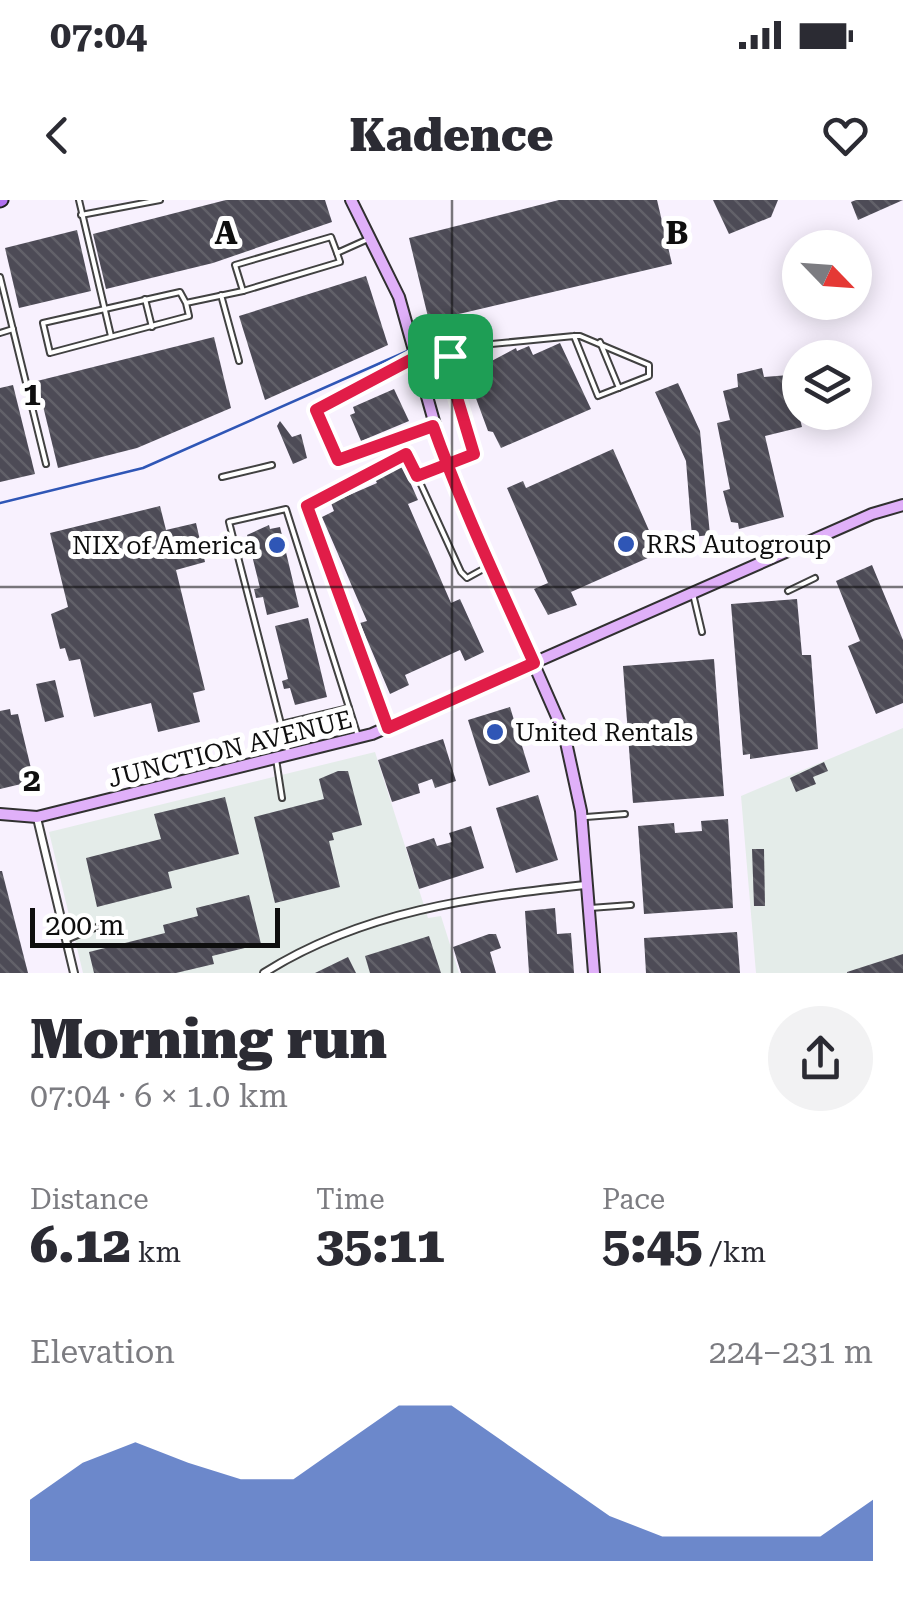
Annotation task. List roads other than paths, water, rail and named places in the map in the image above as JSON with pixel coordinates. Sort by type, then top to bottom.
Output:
[{"type":"street","points":[[350,200],[399,297],[446,464],[564,733],[581,817],[594,973]]},
{"type":"street","name":"JUNCTION AVENUE","points":[[0,814],[37,817],[388,728],[872,514],[903,507]]},
{"type":"street","points":[[37,817],[74,973]]},
{"type":"street","points":[[264,973],[320,943],[426,907],[491,894],[585,885]]},
{"type":"lane","points":[[79,200],[111,338]]},
{"type":"lane","points":[[81,215],[160,200]]},
{"type":"lane","points":[[186,303],[242,291],[340,262],[331,237],[235,265],[242,291]]},
{"type":"lane","points":[[338,253],[371,238]]},
{"type":"lane","points":[[0,277],[46,464]]},
{"type":"lane","points":[[180,292],[189,316],[50,353],[43,323],[104,308],[180,292]]},
{"type":"lane","points":[[221,296],[240,361]]},
{"type":"lane","points":[[145,299],[152,327]]},
{"type":"lane","points":[[0,333],[13,329]]},
{"type":"lane","points":[[433,426],[338,460],[316,410],[415,362],[481,345],[574,336],[600,342],[649,365],[649,376],[598,396],[574,336]]},
{"type":"lane","points":[[600,342],[619,388]]},
{"type":"lane","points":[[417,476],[474,454],[449,371],[450,356]]},
{"type":"lane","points":[[388,728],[307,506],[406,454],[460,572],[466,578],[490,566]]},
{"type":"lane","points":[[222,477],[272,465]]},
{"type":"lane","points":[[289,756],[229,522],[286,509],[358,738]]},
{"type":"lane","points":[[788,591],[815,578]]},
{"type":"lane","points":[[693,594],[702,632]]},
{"type":"lane","points":[[282,724],[349,708]]},
{"type":"lane","points":[[276,759],[282,798]]},
{"type":"lane","points":[[581,817],[625,814]]},
{"type":"lane","points":[[588,908],[631,906]]},
{"type":"lane","points":[[66,940],[97,927]]},
{"type":"railway","points":[[0,503],[143,468],[412,349]]},
{"type":"place","name":"RRS Autogroup","points":[[626,544]]},
{"type":"place","name":"NIX of America","points":[[277,545]]},
{"type":"place","name":"United Rentals","points":[[495,732]]}]
